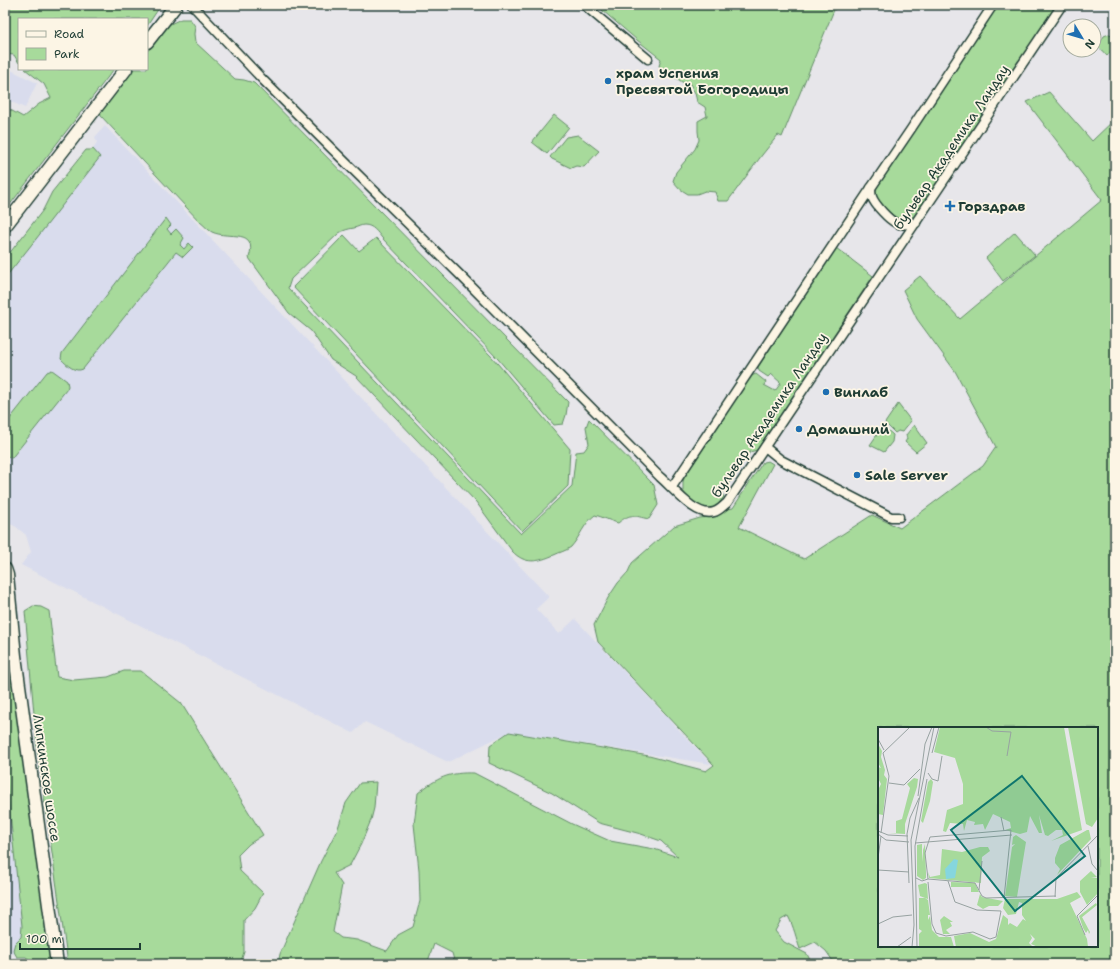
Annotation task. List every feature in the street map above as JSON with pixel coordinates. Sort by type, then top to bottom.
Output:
[{"type":"street","points":[[148,41],[176,5]]},
{"type":"street","name":"бульвар Академика Ландау","points":[[192,5],[292,109],[460,275],[660,477],[686,502],[704,513],[715,512],[727,503],[1062,5]]},
{"type":"street","points":[[584,5],[648,59]]},
{"type":"street","points":[[672,487],[993,5]]},
{"type":"street","points":[[5,226],[125,70]]},
{"type":"street","points":[[871,188],[874,202],[890,219],[902,225],[916,223]]},
{"type":"street","points":[[765,447],[781,460],[891,517],[899,517]]},
{"type":"street","name":"Липкинское шоссе","points":[[5,569],[7,575],[7,590],[16,664],[57,964]]},
{"type":"shaded area","points":[[5,67],[37,83],[25,108],[5,99]]},
{"type":"shaded area","points":[[105,126],[549,597],[536,609],[559,634],[575,619],[711,764],[509,732],[448,762],[365,722],[353,733],[21,565],[31,552],[26,535],[15,526],[5,522],[5,259],[43,210],[52,192],[86,150],[93,149],[97,142],[95,137]]},
{"type":"shaded area","points":[[5,687],[37,953],[5,954]]},
{"type":"green space","points":[[5,5],[161,5],[148,24],[148,18],[18,18],[18,61],[14,55],[5,54]]},
{"type":"green space","points":[[596,5],[836,5],[782,137],[778,135],[728,201],[718,201],[715,192],[705,191],[697,194],[688,194],[680,189],[673,181],[676,172],[695,149],[699,140],[698,121],[707,116],[705,107],[697,102],[695,93],[690,84],[682,82],[659,66],[661,59]]},
{"type":"green space","points":[[998,5],[1057,5],[914,216],[906,220],[899,219],[889,212],[876,197],[877,186]]},
{"type":"green space","points":[[181,19],[190,19],[195,26],[195,42],[235,79],[254,83],[568,402],[563,424],[554,425],[498,359],[370,226],[362,225],[339,233],[291,279],[288,288],[521,534],[572,486],[576,452],[584,451],[589,444],[586,427],[589,419],[654,485],[658,505],[649,519],[630,516],[618,523],[595,515],[588,522],[571,547],[567,550],[537,561],[522,559],[512,551],[476,502],[356,376],[331,360],[311,331],[289,313],[249,258],[251,248],[246,238],[219,234],[209,230],[101,116],[100,112],[133,70],[148,70],[148,51],[168,25]]},
{"type":"green space","points":[[1109,34],[1115,38],[1115,47],[1107,56],[1102,50],[1102,39],[1104,36]]},
{"type":"green space","points":[[26,70],[113,70],[5,211],[5,107],[23,117],[39,104],[51,98],[44,84]]},
{"type":"green space","points":[[1049,92],[1092,141],[1115,119],[1115,964],[835,964],[826,951],[815,942],[800,949],[788,916],[781,920],[775,931],[784,942],[807,954],[812,964],[455,964],[452,953],[434,944],[427,964],[278,964],[280,954],[321,861],[338,828],[346,803],[360,783],[376,782],[374,808],[371,820],[361,844],[350,865],[334,873],[342,885],[333,932],[341,938],[357,940],[387,951],[398,935],[413,927],[420,901],[419,870],[414,824],[418,793],[431,783],[450,775],[474,773],[572,824],[610,841],[654,849],[678,857],[661,841],[599,823],[552,793],[489,763],[490,745],[509,732],[649,756],[706,771],[714,765],[598,642],[594,625],[608,598],[618,583],[628,572],[632,563],[674,526],[700,518],[718,516],[724,510],[733,508],[763,462],[768,461],[773,464],[739,527],[804,559],[872,515],[900,528],[983,466],[996,447],[955,371],[917,319],[903,290],[920,276],[960,319],[1102,200],[1027,102]]},
{"type":"green space","points":[[554,115],[569,127],[547,154],[532,142]]},
{"type":"green space","points":[[578,135],[599,151],[584,167],[576,166],[571,168],[550,157],[566,137]]},
{"type":"green space","points":[[93,149],[100,157],[5,278],[5,259],[43,210],[52,192],[86,150]]},
{"type":"green space","points":[[166,218],[171,225],[167,229],[171,234],[176,229],[184,238],[180,245],[184,249],[189,243],[193,247],[183,257],[176,252],[83,369],[77,370],[71,368],[61,359],[62,353]]},
{"type":"green space","points":[[1015,232],[1035,255],[1003,281],[986,258]]},
{"type":"green space","points":[[344,235],[359,251],[376,238],[492,357],[570,449],[568,486],[522,531],[293,287]]},
{"type":"green space","points":[[836,248],[873,276],[757,450],[750,452],[722,493],[724,497],[716,507],[705,509],[692,502],[683,491],[684,478],[751,376],[756,374],[766,382],[764,385],[775,391],[781,383],[771,374],[768,377],[759,371],[758,367]]},
{"type":"green space","points":[[52,370],[67,381],[67,389],[12,458],[5,456],[5,425],[47,372]]},
{"type":"green space","points":[[898,404],[911,421],[902,432],[898,431],[895,433],[885,423]]},
{"type":"green space","points":[[914,425],[927,443],[916,452],[905,442],[907,439],[906,435]]},
{"type":"green space","points":[[883,426],[893,435],[892,442],[884,452],[870,445]]},
{"type":"green space","points":[[33,606],[41,607],[49,611],[57,677],[74,680],[108,677],[124,671],[141,671],[181,703],[263,835],[249,844],[238,855],[240,871],[263,893],[255,908],[244,920],[244,952],[240,964],[68,964],[37,748],[25,611]]},
{"type":"green space","points":[[5,664],[11,670],[13,679],[52,964],[31,964],[30,960],[26,957],[17,957],[13,950],[15,943],[21,937],[22,926],[5,768]]},
{"type":"place","name":"храм Успения Пресвятой Богородицы","points":[[608,81]]},
{"type":"place","name":"Горздрав","points":[[950,206]]},
{"type":"place","name":"Винлаб","points":[[826,392]]},
{"type":"place","name":"Домашний","points":[[799,429]]},
{"type":"place","name":"Sale Server","points":[[857,475]]}]
